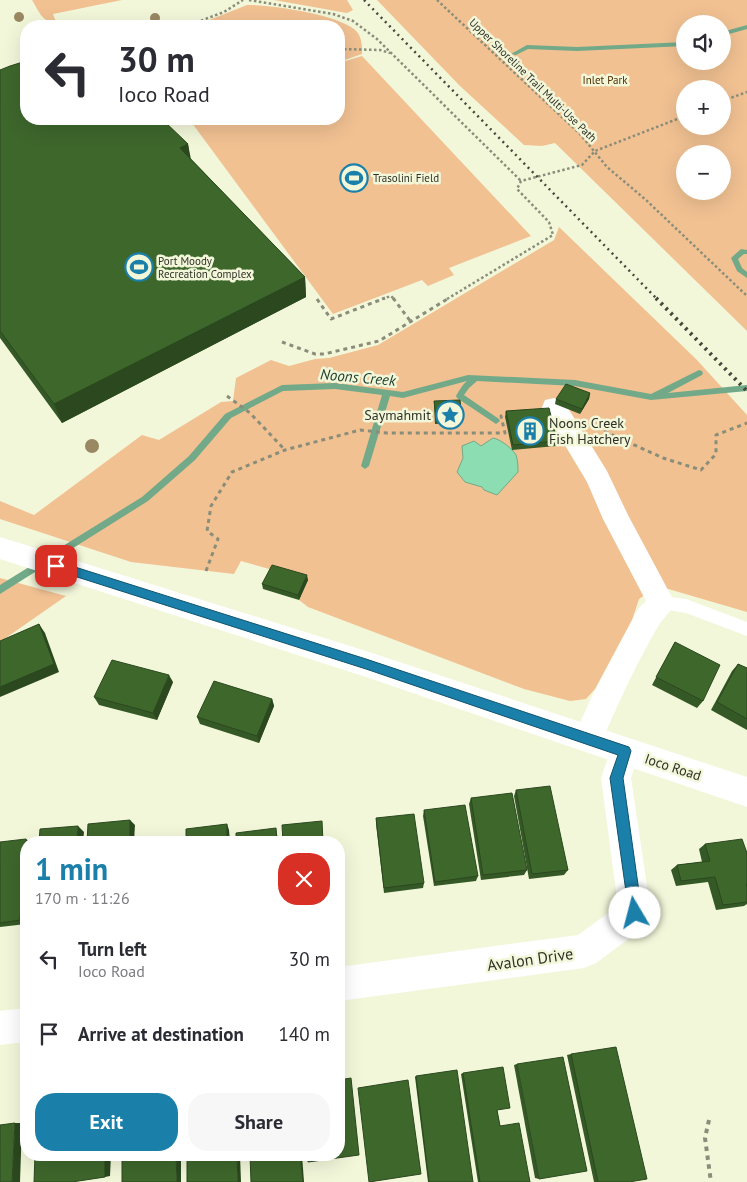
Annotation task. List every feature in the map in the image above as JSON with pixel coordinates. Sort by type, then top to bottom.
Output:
[{"type":"street","points":[[554,407],[598,478],[616,519],[661,603],[648,618],[603,704],[588,738]]},
{"type":"street","name":"Ioco Road","points":[[4,550],[366,664],[747,792]]},
{"type":"street","name":"Avalon Drive","points":[[345,983],[584,952],[635,913],[616,778],[625,751]]},
{"type":"street","points":[[0,1028],[20,1026]]},
{"type":"lane","points":[[661,603],[686,606],[747,629]]},
{"type":"path","points":[[203,20],[224,12],[243,0]]},
{"type":"path","points":[[249,0],[333,14],[353,21],[377,38],[521,181]]},
{"type":"path","name":"Upper Shoreline Trail Multi-Use Path","points":[[436,0],[546,102],[595,151],[607,166],[646,200],[747,296]]},
{"type":"path","points":[[345,49],[380,50],[392,53]]},
{"type":"path","points":[[731,98],[747,92]]},
{"type":"path","points":[[282,342],[315,354],[324,354],[379,341],[553,235],[549,222],[517,189],[521,181],[582,165],[595,151],[676,120]]},
{"type":"path","points":[[317,299],[331,319],[391,296],[411,322]]},
{"type":"path","points":[[227,396],[250,413],[284,450]]},
{"type":"path","points":[[206,571],[218,539],[207,531],[211,506],[232,472],[284,450],[360,430],[387,433],[505,432],[501,416],[506,412],[554,407],[663,458],[701,470],[716,454],[716,435],[747,423]]},
{"type":"path","points":[[709,1120],[704,1138],[712,1182]]},
{"type":"green space","points":[[32,0],[122,0],[53,14],[55,20],[46,20]]},
{"type":"green space","points":[[274,0],[347,0],[353,10],[347,13]]},
{"type":"green space","name":"Inlet Park","points":[[377,0],[747,0],[747,331],[555,143],[542,146],[524,145],[460,86]]},
{"type":"green space","points":[[247,5],[303,11],[335,20],[209,20]]},
{"type":"green space","points":[[345,24],[359,34],[362,54],[345,60]]},
{"type":"green space","name":"Trasolini Field","points":[[362,56],[531,236],[449,268],[454,275],[428,286],[422,280],[333,314],[193,125],[345,125],[345,61]]},
{"type":"green space","points":[[559,227],[697,360],[747,415],[747,612],[658,586],[639,599],[632,620],[595,689],[586,699],[570,701],[524,689],[308,607],[299,600],[308,580],[241,561],[234,574],[131,562],[0,519],[0,501],[34,515],[142,435],[159,440],[221,402],[233,401],[236,378],[271,360],[289,366],[378,345],[554,240]]},
{"type":"green space","points":[[0,578],[66,596],[0,642]]},
{"type":"shaded area","points":[[493,438],[503,442],[512,450],[516,455],[518,464],[518,472],[497,495],[484,490],[482,487],[465,482],[457,472],[463,458],[462,446],[474,441],[481,446]]},
{"type":"building","name":"Port Moody Recreation Complex","points":[[20,63],[20,125],[168,125],[188,144],[180,148],[305,277],[54,404],[0,331],[0,70]]},
{"type":"building","points":[[566,384],[590,393],[582,409],[556,399]]},
{"type":"building","points":[[460,400],[462,418],[436,418],[434,401]]},
{"type":"building","name":"Noons Creek Fish Hatchery","points":[[549,408],[557,441],[513,445],[506,411]]},
{"type":"building","points":[[272,565],[307,575],[298,595],[262,584]]},
{"type":"building","points":[[39,624],[54,664],[0,687],[0,641]]},
{"type":"building","points":[[675,642],[720,665],[703,701],[656,677]]},
{"type":"building","points":[[112,660],[169,675],[153,713],[94,697]]},
{"type":"building","points":[[738,664],[747,668],[747,719],[717,702]]},
{"type":"building","points":[[214,681],[272,699],[257,736],[197,717]]},
{"type":"building","points":[[550,786],[568,870],[532,874],[516,790]]},
{"type":"building","points":[[512,793],[527,870],[483,875],[471,798]]},
{"type":"building","points":[[465,805],[478,876],[435,882],[424,810]]},
{"type":"building","points":[[414,814],[424,883],[384,888],[376,818]]},
{"type":"building","points":[[130,820],[130,836],[87,836],[88,824]]},
{"type":"building","points":[[322,821],[323,836],[283,836],[282,825]]},
{"type":"building","points":[[227,824],[227,836],[186,836],[186,829]]},
{"type":"building","points":[[78,826],[77,836],[39,836],[40,829]]},
{"type":"building","points":[[276,828],[277,836],[236,836],[236,833]]},
{"type":"building","points":[[742,839],[747,853],[747,902],[723,905],[715,877],[681,881],[677,865],[710,861],[705,844]]},
{"type":"building","points":[[20,840],[20,920],[0,923],[0,842]]},
{"type":"building","points":[[616,1047],[647,1179],[629,1182],[598,1182],[571,1054]]},
{"type":"building","points":[[563,1057],[587,1171],[539,1179],[517,1064]]},
{"type":"building","points":[[503,1067],[510,1108],[497,1110],[500,1126],[519,1123],[530,1182],[480,1182],[463,1073]]},
{"type":"building","points":[[457,1070],[473,1182],[429,1182],[416,1076]]},
{"type":"building","points":[[351,1078],[359,1155],[345,1157],[345,1079]]},
{"type":"building","points":[[408,1080],[421,1174],[369,1182],[358,1088]]},
{"type":"building","points":[[15,1123],[12,1182],[0,1182],[0,1125]]},
{"type":"building","points":[[35,1161],[105,1161],[105,1177],[72,1182],[34,1182]]},
{"type":"building","points":[[122,1161],[176,1161],[177,1182],[122,1182]]},
{"type":"building","points":[[187,1161],[237,1161],[238,1182],[187,1182]]},
{"type":"building","points":[[250,1161],[301,1161],[303,1182],[251,1182]]},
{"type":"waterway","points":[[731,31],[747,27]]},
{"type":"waterway","points":[[514,54],[527,47],[577,49],[676,44]]},
{"type":"waterway","points":[[747,252],[743,251],[734,258],[739,269],[747,276]]},
{"type":"waterway","points":[[656,395],[699,373]]},
{"type":"waterway","name":"Noons Creek","points":[[0,590],[145,499],[192,458],[228,416],[282,388],[335,386],[403,395],[468,378],[575,383],[651,397],[747,388]]},
{"type":"waterway","points":[[475,379],[466,386],[460,396],[496,421]]},
{"type":"waterway","points":[[365,466],[387,393]]},
{"type":"railway","points":[[364,0],[657,299]]},
{"type":"railway","points":[[656,298],[747,391]]},
{"type":"place","name":"Trasolini Field","points":[[354,178]]},
{"type":"place","name":"Port Moody Recreation Complex","points":[[139,267]]},
{"type":"place","name":"Saymahmit","points":[[450,415]]},
{"type":"place","name":"Noons Creek Fish Hatchery","points":[[530,431]]},
{"type":"route","points":[[56,566],[366,664],[625,751],[616,778],[635,913]]}]
